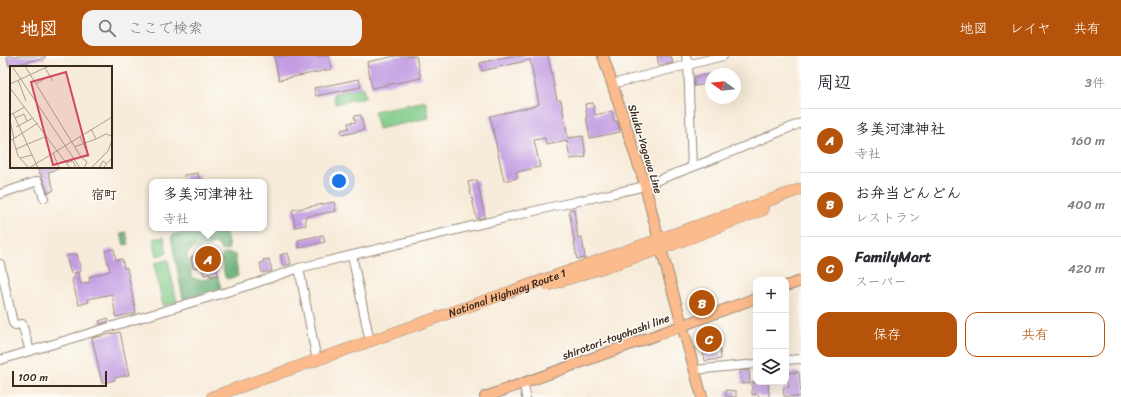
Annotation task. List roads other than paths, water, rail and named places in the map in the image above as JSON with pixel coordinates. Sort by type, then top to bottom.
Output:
[{"type":"highway","name":"National Highway Route 1","points":[[234,397],[524,294],[660,244],[801,189]]},
{"type":"highway","name":"National Highway Route 1","points":[[212,397],[801,196]]},
{"type":"main road","name":"Shuku-Yagawa Line","points":[[604,56],[645,185],[702,397]]},
{"type":"main road","points":[[789,285],[801,281]]},
{"type":"main road","name":"shirotori-toyohashi line","points":[[484,397],[753,299]]},
{"type":"street","points":[[612,84],[687,60],[723,56]]},
{"type":"street","points":[[687,60],[692,168]]},
{"type":"street","points":[[0,360],[250,285],[299,268],[637,188],[692,168],[801,123]]},
{"type":"street","points":[[0,194],[38,181],[44,198]]},
{"type":"street","points":[[352,255],[370,342]]},
{"type":"street","points":[[0,264],[13,323],[15,325],[22,324],[30,351]]},
{"type":"street","points":[[299,268],[317,361]]},
{"type":"street","points":[[789,360],[801,359]]},
{"type":"street","points":[[694,370],[753,364]]},
{"type":"street","points":[[524,382],[526,397]]},
{"type":"place","name":"多美河津神社","points":[[208,259]]},
{"type":"place","name":"お弁当どんどん","points":[[702,303]]},
{"type":"place","name":"FamilyMart","points":[[709,339]]},
{"type":"district","name":"宿町","points":[[104,194]]}]
